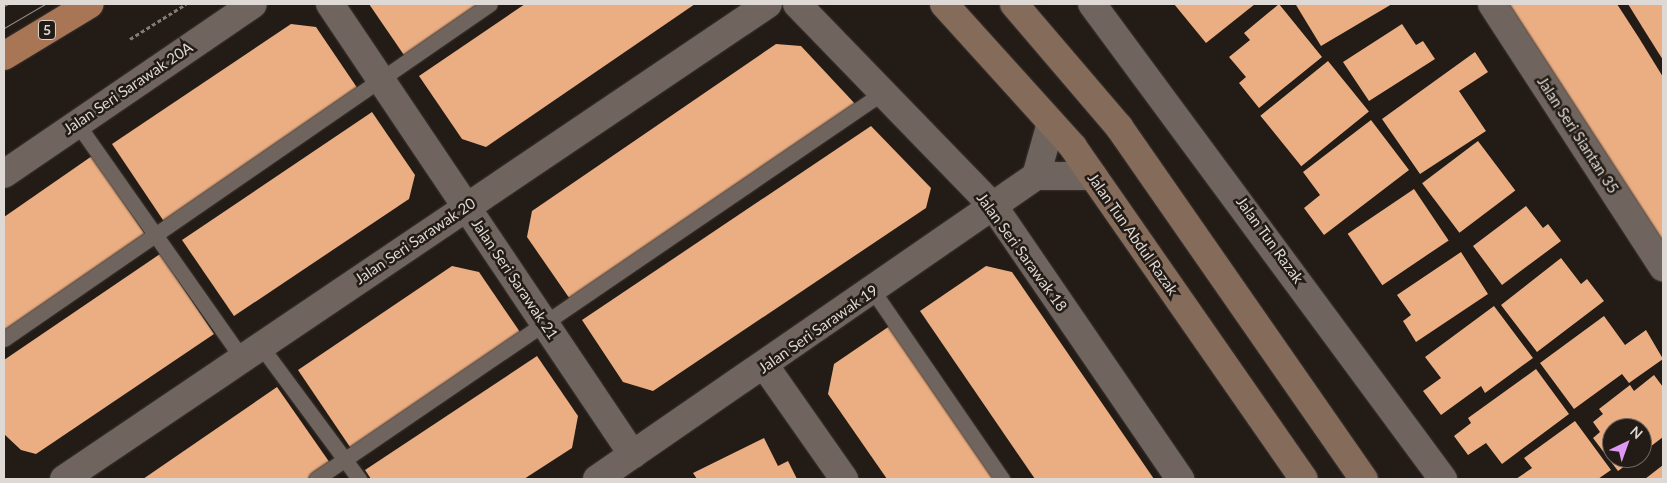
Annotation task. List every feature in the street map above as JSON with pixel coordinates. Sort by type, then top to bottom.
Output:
[{"type":"highway","name":"5","points":[[4,56],[90,4]]},
{"type":"main road","name":"Jalan Tun Abdul Razak","points":[[944,4],[1050,122],[1092,176],[1304,479]]},
{"type":"main road","points":[[1014,4],[1119,127],[1364,479]]},
{"type":"street","name":"Jalan Seri Sarawak 20A","points":[[4,174],[76,122],[253,4]]},
{"type":"street","name":"Jalan Seri Sarawak 21","points":[[330,4],[633,455]]},
{"type":"street","name":"Jalan Seri Sarawak 20","points":[[64,479],[251,351],[768,4]]},
{"type":"street","name":"Jalan Seri Sarawak 18","points":[[797,4],[885,91],[994,207],[1180,479]]},
{"type":"street","name":"Jalan Tun Razak","points":[[1092,4],[1443,479]]},
{"type":"street","name":"Jalan Seri Siantan 35","points":[[1492,4],[1663,267]]},
{"type":"street","points":[[1050,122],[1036,176],[1092,176]]},
{"type":"street","name":"Jalan Seri Sarawak 19","points":[[597,479],[765,366],[1036,176]]},
{"type":"street","points":[[765,366],[844,479]]},
{"type":"lane","points":[[4,339],[490,4]]},
{"type":"lane","points":[[316,479],[546,324],[885,91]]},
{"type":"lane","points":[[76,122],[156,236],[358,479]]},
{"type":"lane","points":[[873,291],[1002,479]]},
{"type":"path","points":[[130,39],[186,4]]},
{"type":"building","points":[[369,4],[486,4],[406,58]]},
{"type":"building","points":[[525,4],[695,4],[486,147],[462,139],[419,76]]},
{"type":"building","points":[[1174,4],[1255,4],[1206,43]]},
{"type":"building","points":[[1279,4],[1322,57],[1259,108],[1239,83],[1246,77],[1229,57],[1250,40],[1244,33]]},
{"type":"building","points":[[1298,4],[1392,4],[1321,46],[1296,5]]},
{"type":"building","points":[[1507,4],[1617,4],[1639,38],[1663,77],[1663,248]]},
{"type":"building","points":[[1628,4],[1663,4],[1663,60],[1646,33]]},
{"type":"building","points":[[291,24],[316,27],[360,92],[165,223],[112,144]]},
{"type":"building","points":[[1402,24],[1416,45],[1423,41],[1435,59],[1369,101],[1343,62]]},
{"type":"building","points":[[776,44],[801,46],[858,107],[572,302],[527,237],[532,211]]},
{"type":"building","points":[[1475,52],[1488,72],[1459,91],[1486,131],[1420,174],[1382,119]]},
{"type":"building","points":[[1328,61],[1369,112],[1301,166],[1260,116]]},
{"type":"building","points":[[372,112],[415,175],[409,199],[234,316],[182,240]]},
{"type":"building","points":[[1371,120],[1409,170],[1324,235],[1304,208],[1320,195],[1303,172]]},
{"type":"building","points":[[871,126],[931,188],[926,208],[653,391],[623,382],[582,320]]},
{"type":"building","points":[[1478,141],[1515,191],[1459,233],[1422,183]]},
{"type":"building","points":[[92,156],[145,234],[4,332],[4,217]]},
{"type":"building","points":[[1414,189],[1449,240],[1382,285],[1348,234]]},
{"type":"building","points":[[1526,206],[1543,228],[1548,224],[1561,241],[1502,285],[1473,246]]},
{"type":"building","points":[[1461,252],[1488,294],[1416,342],[1403,321],[1411,315],[1397,295]]},
{"type":"building","points":[[160,254],[214,334],[36,454],[21,450],[4,434],[4,360]]},
{"type":"building","points":[[1561,258],[1581,284],[1587,279],[1604,301],[1537,352],[1501,305]]},
{"type":"building","points":[[452,266],[479,272],[522,335],[352,450],[298,370]]},
{"type":"building","points":[[986,266],[1012,272],[1154,479],[1035,479],[920,311]]},
{"type":"building","points":[[1494,306],[1533,358],[1485,393],[1481,386],[1441,415],[1423,391],[1441,378],[1425,357]]},
{"type":"building","points":[[1604,316],[1625,345],[1646,330],[1663,359],[1629,383],[1622,374],[1574,409],[1540,363]]},
{"type":"building","points":[[897,321],[1007,479],[887,479],[828,394],[834,364]]},
{"type":"building","points":[[537,356],[578,416],[572,448],[524,479],[371,479],[365,470]]},
{"type":"building","points":[[1536,369],[1569,414],[1502,464],[1486,443],[1468,455],[1454,436],[1471,423],[1468,418]]},
{"type":"building","points":[[1654,375],[1663,387],[1663,437],[1652,445],[1652,418],[1602,418],[1602,450],[1593,438],[1600,432],[1593,422],[1603,414],[1599,409],[1630,385],[1634,391]]},
{"type":"building","points":[[277,387],[330,463],[307,479],[143,479]]},
{"type":"building","points":[[1575,421],[1602,458],[1602,468],[1610,468],[1611,470],[1598,479],[1516,479],[1532,468],[1524,458]]},
{"type":"building","points":[[764,438],[778,466],[788,461],[797,479],[697,479],[693,473]]},
{"type":"building","points":[[1663,465],[1663,479],[1645,479]]},
{"type":"tram line","points":[[4,6],[8,4]]},
{"type":"tram line","points":[[4,28],[45,4]]}]
